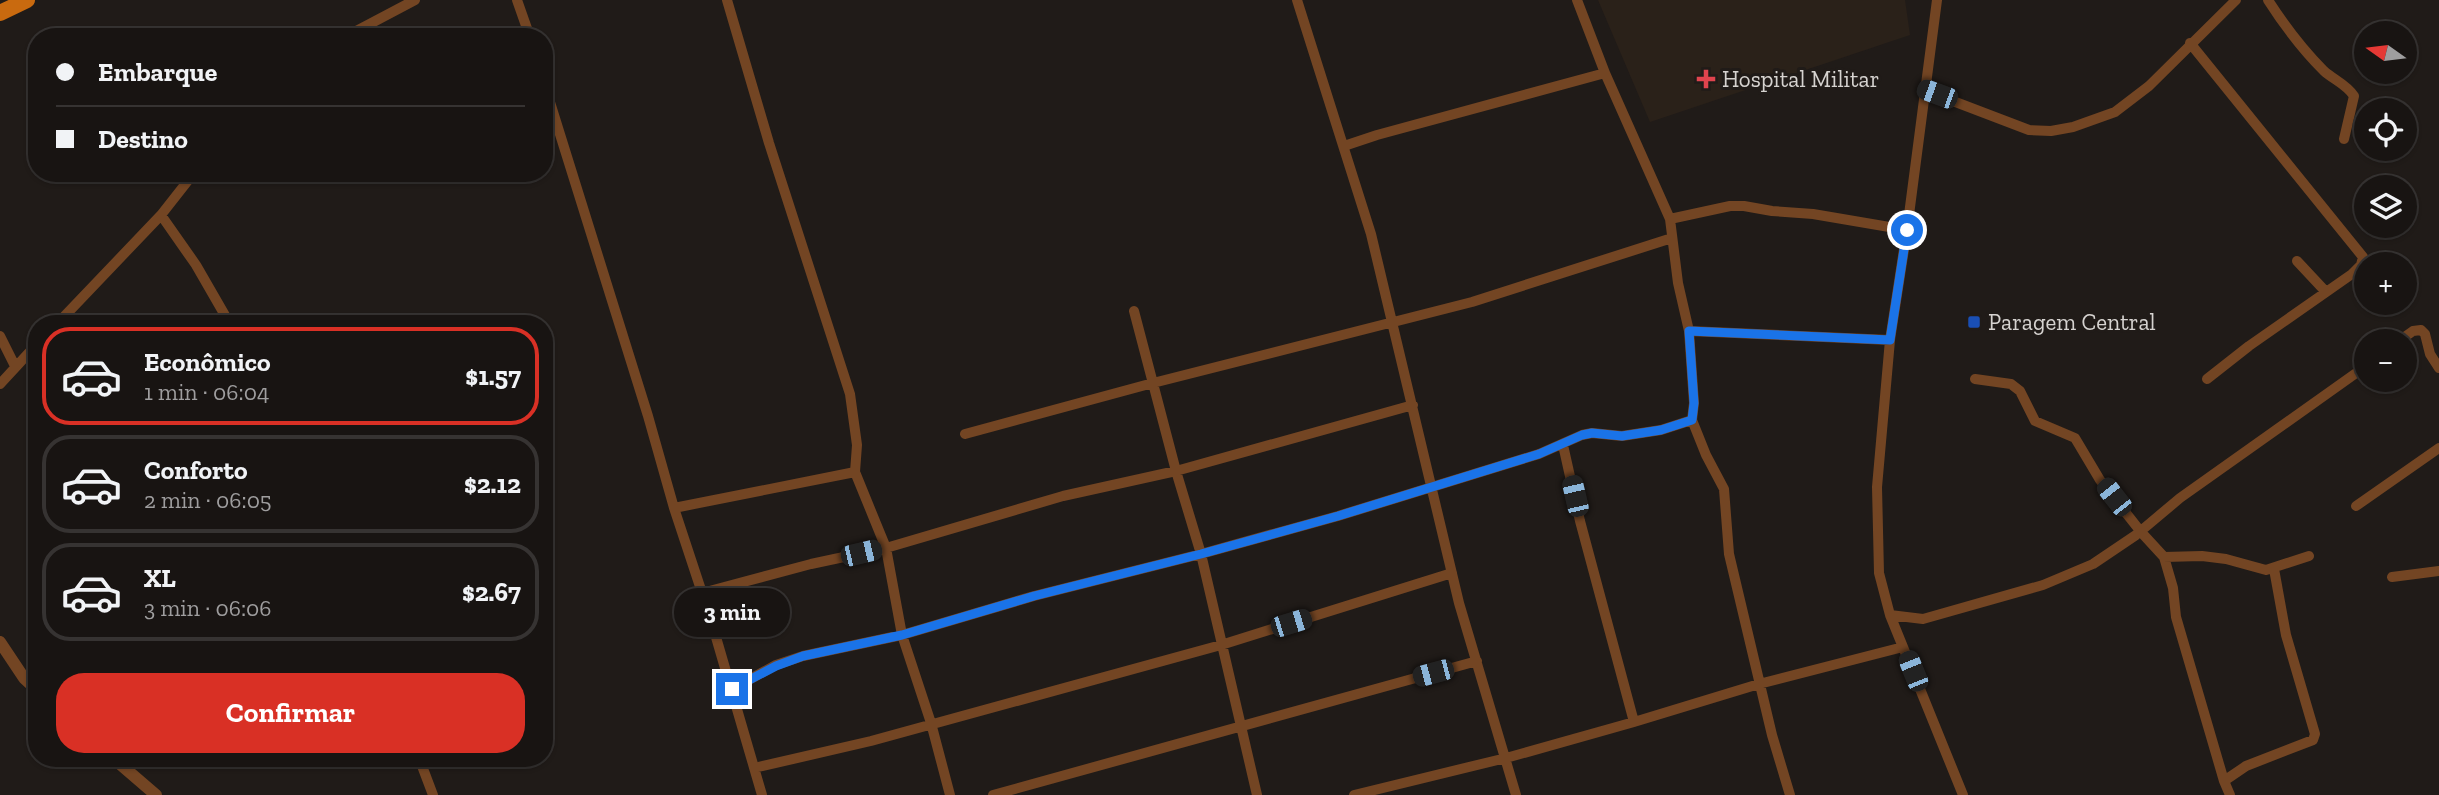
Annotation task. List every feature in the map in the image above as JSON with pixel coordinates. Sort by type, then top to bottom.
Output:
[{"type":"main road","points":[[0,13],[27,0]]},
{"type":"street","points":[[362,28],[415,0]]},
{"type":"street","points":[[517,0],[527,28]]},
{"type":"street","points":[[727,0],[769,143],[850,394],[857,445],[855,472],[887,548],[902,635],[931,723],[950,795]]},
{"type":"street","points":[[1297,0],[1371,234],[1459,603],[1516,795]]},
{"type":"street","points":[[1577,0],[1605,73],[1670,219],[1678,283],[1689,331],[1694,403],[1692,420],[1724,489],[1728,554],[1759,684],[1790,795]]},
{"type":"street","points":[[1937,0],[1890,340],[1877,487],[1879,573],[1903,647],[1963,795]]},
{"type":"street","points":[[1924,90],[2005,123],[2029,130],[2051,131],[2115,112],[2149,86],[2236,0]]},
{"type":"street","points":[[2268,0],[2313,60],[2354,96],[2344,139]]},
{"type":"street","points":[[2190,43],[2363,257],[2361,265],[2352,274],[2207,379]]},
{"type":"street","points":[[1344,146],[1605,73]]},
{"type":"street","points":[[553,112],[732,689],[762,795]]},
{"type":"street","points":[[66,315],[161,215],[187,182]]},
{"type":"street","points":[[1670,219],[1730,206],[1744,206],[1772,212],[1813,214],[1907,230]]},
{"type":"street","points":[[161,215],[196,265],[225,315]]},
{"type":"street","points":[[965,434],[1392,323],[1525,286],[1672,238]]},
{"type":"street","points":[[2297,261],[2326,292]]},
{"type":"street","points":[[1134,310],[1176,471],[1201,554],[1257,795]]},
{"type":"street","points":[[2417,330],[2421,330],[2424,334],[2430,354],[2439,368]]},
{"type":"street","points":[[1689,331],[1890,340]]},
{"type":"street","points":[[0,336],[15,366]]},
{"type":"street","points":[[0,384],[28,353]]},
{"type":"street","points":[[1891,615],[1923,619],[2043,584],[2093,564],[2141,531],[2180,498],[2354,375]]},
{"type":"street","points":[[1975,379],[2011,384],[2020,391],[2035,421],[2075,439],[2100,480],[2164,557],[2171,580],[2176,617],[2230,795]]},
{"type":"street","points":[[702,593],[811,564],[887,548],[1063,496],[1176,471],[1413,405]]},
{"type":"street","points":[[732,689],[776,666],[803,656],[902,635],[1034,596],[1201,554],[1433,488],[1592,433],[1622,436],[1661,430],[1692,420]]},
{"type":"street","points":[[1563,445],[1580,521],[1634,722]]},
{"type":"street","points":[[2356,506],[2439,448]]},
{"type":"street","points":[[674,508],[855,472]]},
{"type":"street","points":[[2164,557],[2202,556],[2266,570],[2309,556]]},
{"type":"street","points":[[2224,781],[2246,766],[2313,740],[2315,734],[2286,635],[2274,569]]},
{"type":"street","points":[[2392,577],[2439,571]]},
{"type":"street","points":[[754,768],[872,741],[1222,645],[1452,573]]},
{"type":"street","points":[[0,642],[28,682]]},
{"type":"street","points":[[1354,795],[1506,758],[1759,684],[1903,647]]},
{"type":"street","points":[[993,795],[1477,661]]},
{"type":"street","points":[[123,767],[156,795]]},
{"type":"street","points":[[422,767],[433,795]]},
{"type":"shaded area","name":"Hospital Militar","points":[[1598,0],[1905,0],[1910,35],[1650,122]]},
{"type":"place","name":"Hospital Militar","points":[[1706,79]]},
{"type":"place","name":"Paragem Central","points":[[1974,322]]},
{"type":"route","points":[[732,689],[776,666],[803,656],[902,635],[1034,596],[1338,516],[1539,454],[1582,435],[1592,433],[1622,436],[1661,430],[1692,420],[1694,403],[1689,331],[1890,340],[1907,230]]}]
